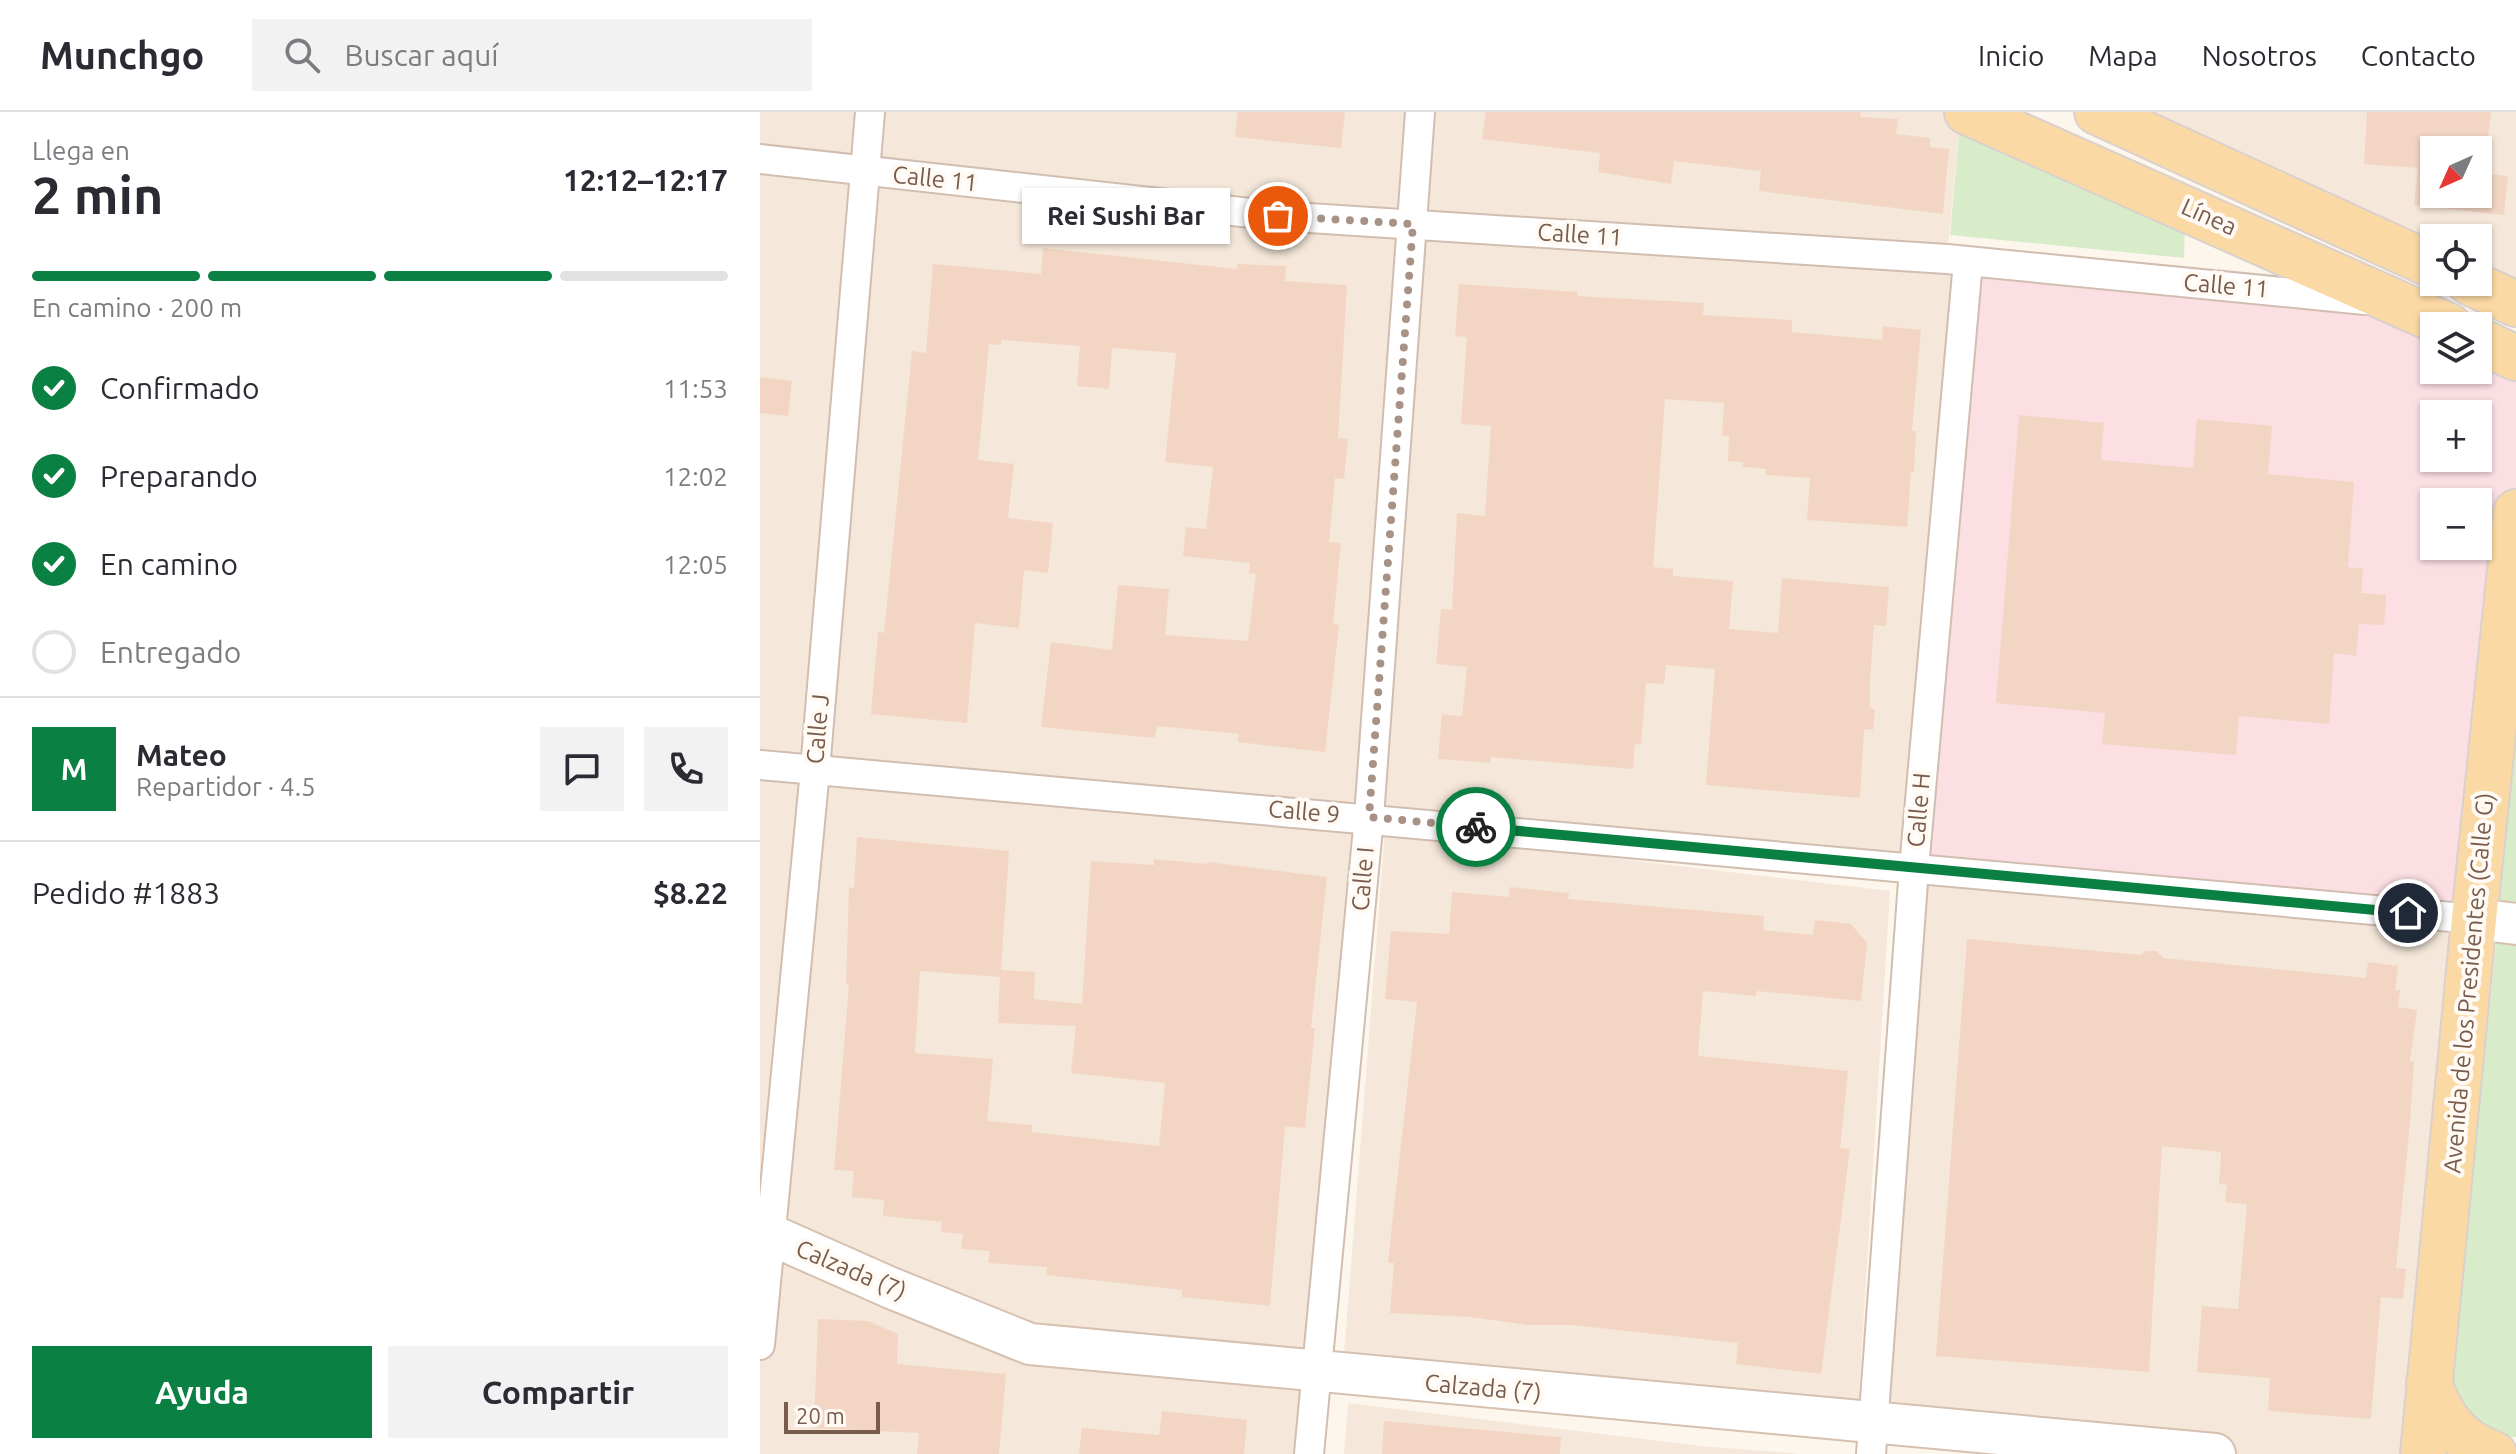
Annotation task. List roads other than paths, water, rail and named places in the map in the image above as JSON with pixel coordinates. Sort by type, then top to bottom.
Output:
[{"type":"main road","name":"Línea","points":[[1967,112],[2420,312]]},
{"type":"main road","name":"Línea","points":[[2097,112],[2420,260]]},
{"type":"main road","points":[[2492,293],[2516,304]]},
{"type":"main road","points":[[2492,347],[2516,358]]},
{"type":"main road","name":"Avenida de los Presidentes (Calle G)","points":[[2423,1454],[2516,512]]},
{"type":"main road","name":"Calle 9","points":[[2474,919],[2516,924]]},
{"type":"main road","name":"Calzada (7)","points":[[766,1233],[1030,1344],[1318,1373],[1872,1439],[2215,1454]]},
{"type":"main road","points":[[2429,1382],[2437,1408],[2452,1430],[2474,1446],[2494,1454]]},
{"type":"street","name":"Calle J","points":[[760,1345],[766,1233],[815,770],[870,112]]},
{"type":"street","name":"Calle I","points":[[1309,1454],[1369,817],[1420,112]]},
{"type":"street","name":"Calle 11","points":[[760,159],[1278,216],[1968,262],[2402,303]]},
{"type":"street","name":"Calle H","points":[[1872,1439],[1914,868],[1968,262]]},
{"type":"street","name":"Calle 9","points":[[760,765],[1369,817],[2474,919]]},
{"type":"place","name":"Rei Sushi Bar","points":[[1278,216]]}]
